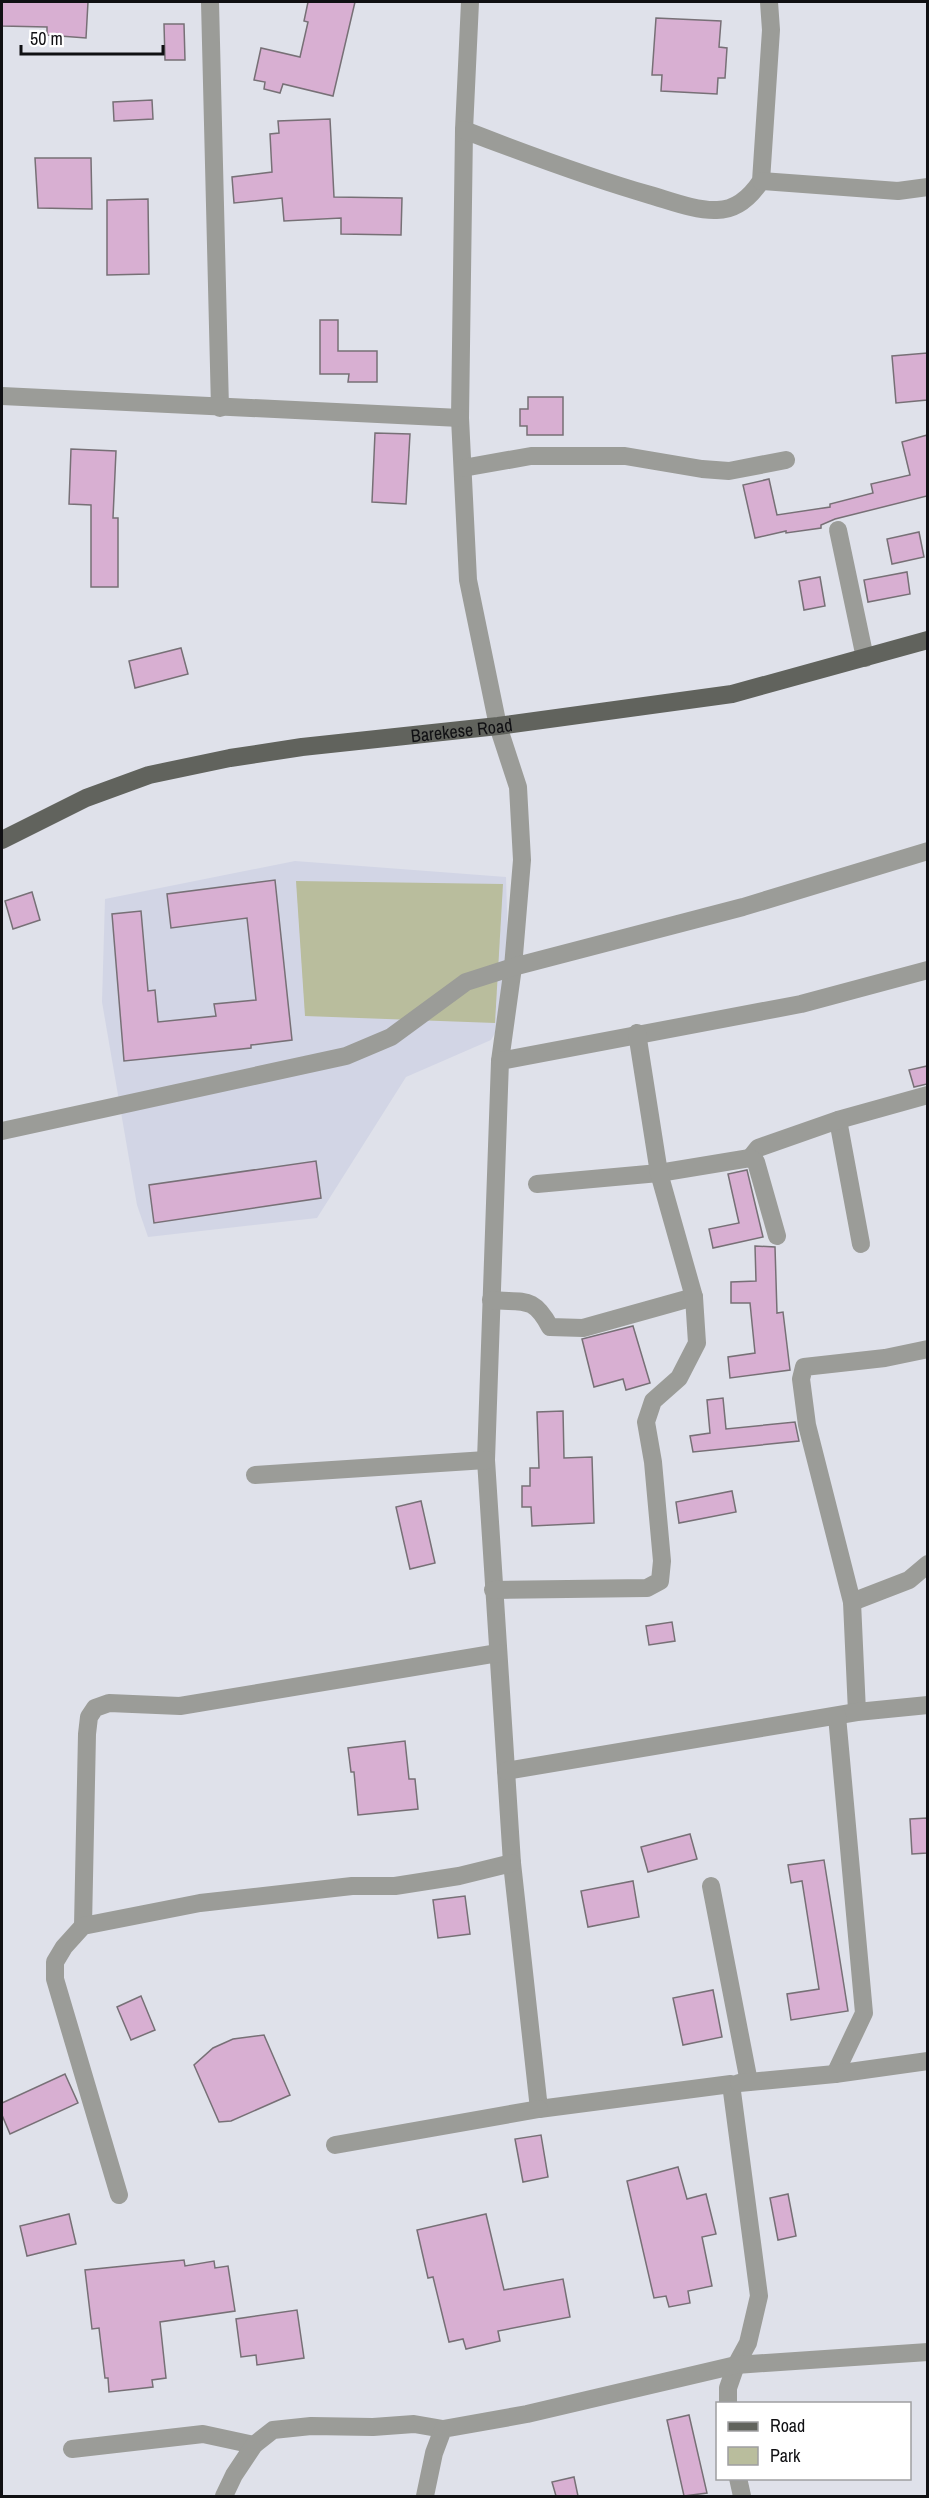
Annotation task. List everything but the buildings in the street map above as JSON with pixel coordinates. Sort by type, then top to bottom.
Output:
[{"type":"main road","name":"Barekese Road","points":[[2,840],[86,798],[148,775],[230,758],[302,747],[498,726],[732,694],[927,640]]},
{"type":"street","points":[[210,2],[220,408]]},
{"type":"street","points":[[470,2],[464,130],[460,418],[468,580],[498,726],[518,787],[522,860],[513,967],[500,1060],[486,1460],[512,1863],[539,2109]]},
{"type":"street","points":[[464,130],[590,178],[707,208],[718,210],[735,205],[751,196],[761,181],[771,30],[769,2]]},
{"type":"street","points":[[761,181],[898,191],[927,187]]},
{"type":"street","points":[[2,396],[460,418]]},
{"type":"street","points":[[463,468],[531,456],[625,456],[729,471],[786,460]]},
{"type":"street","points":[[838,530],[865,658]]},
{"type":"street","points":[[2,1131],[345,1056],[391,1037],[466,982],[513,967],[743,907],[927,851]]},
{"type":"street","points":[[500,1060],[801,1004],[927,970]]},
{"type":"street","points":[[493,1590],[647,1588],[660,1581],[662,1561],[653,1462],[646,1422],[653,1401],[679,1378],[697,1343],[694,1297],[658,1173],[637,1033]]},
{"type":"street","points":[[537,1184],[658,1173],[750,1158],[758,1148],[838,1120],[927,1095]]},
{"type":"street","points":[[838,1120],[861,1244]]},
{"type":"street","points":[[750,1158],[756,1162],[777,1236]]},
{"type":"street","points":[[491,1300],[532,1303],[540,1308],[550,1327],[583,1328],[694,1297]]},
{"type":"street","points":[[857,1712],[852,1602],[807,1425],[801,1379],[804,1367],[885,1358],[927,1349]]},
{"type":"street","points":[[255,1475],[486,1460]]},
{"type":"street","points":[[852,1602],[909,1580],[927,1564]]},
{"type":"street","points":[[83,1926],[87,1734],[89,1717],[95,1708],[109,1703],[180,1707],[498,1653]]},
{"type":"street","points":[[506,1771],[857,1712],[927,1705]]},
{"type":"street","points":[[835,2074],[864,2013],[837,1716]]},
{"type":"street","points":[[119,2195],[55,1979],[55,1962],[64,1947],[83,1926],[200,1903],[352,1886],[395,1886],[459,1876],[512,1863]]},
{"type":"street","points":[[711,1886],[749,2082]]},
{"type":"street","points":[[335,2145],[539,2109],[927,2061]]},
{"type":"street","points":[[728,2402],[728,2388],[736,2365],[748,2343],[759,2296],[731,2084]]},
{"type":"street","points":[[224,2496],[234,2475],[254,2445],[273,2430],[311,2426],[373,2427],[414,2424],[443,2429],[527,2414],[736,2365],[927,2352]]},
{"type":"street","points":[[425,2496],[434,2453],[443,2429]]},
{"type":"street","points":[[72,2449],[203,2434],[254,2445]]},
{"type":"street","points":[[738,2480],[742,2496]]},
{"type":"shaded area","points":[[295,861],[506,877],[508,944],[495,1033],[491,1040],[406,1077],[317,1218],[148,1237],[137,1205],[102,1002],[105,899]]},
{"type":"green space","points":[[296,881],[503,884],[495,1023],[305,1016]]}]
